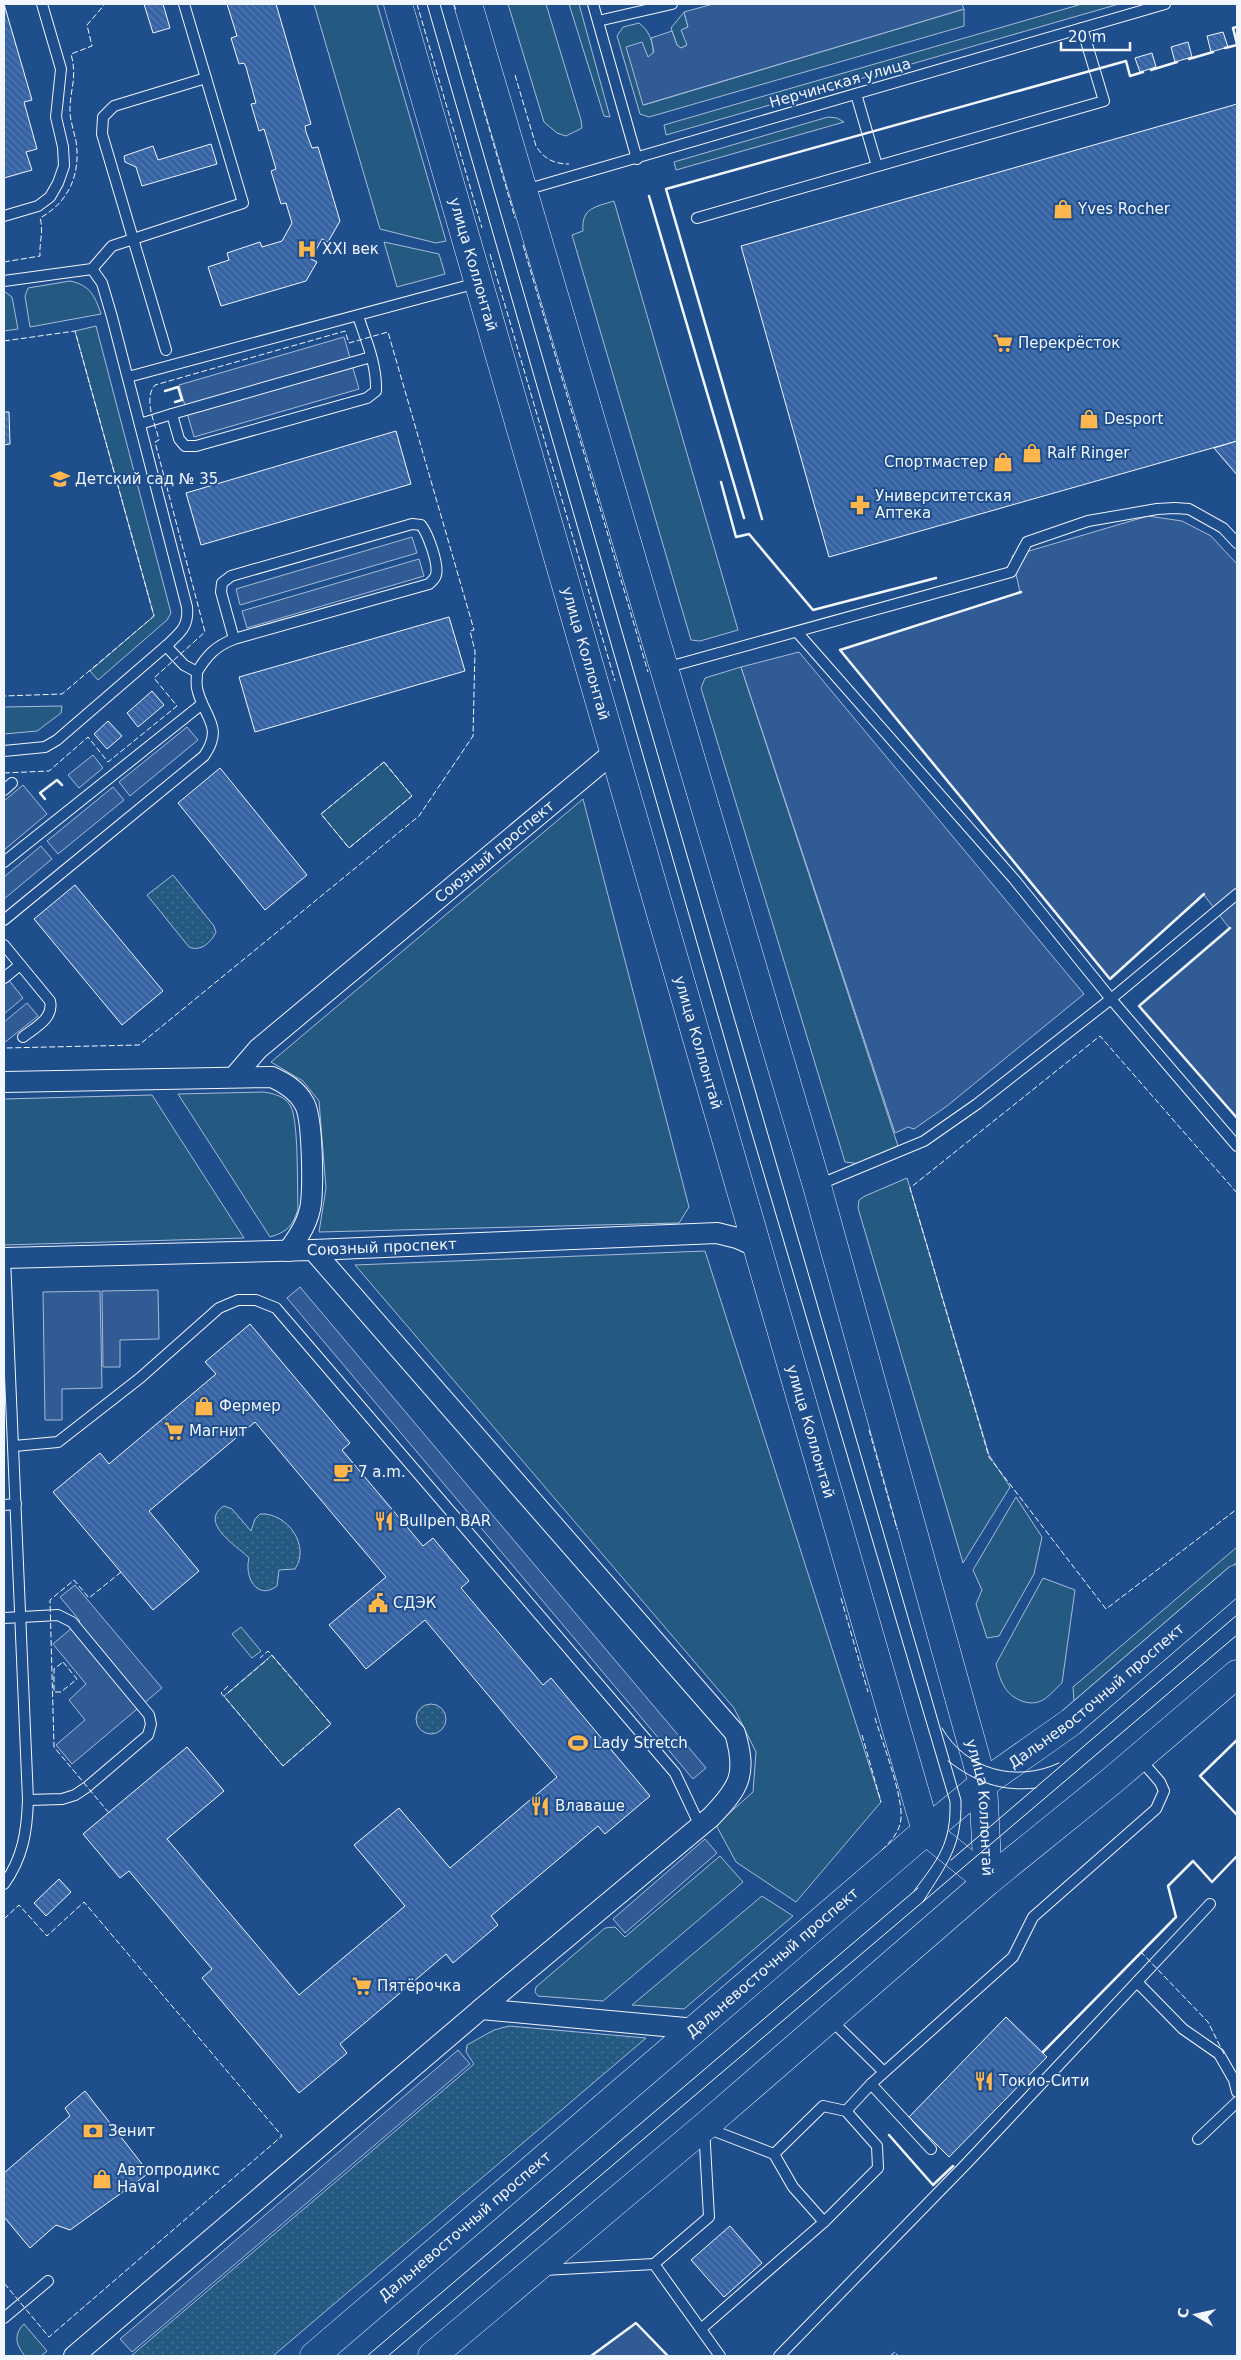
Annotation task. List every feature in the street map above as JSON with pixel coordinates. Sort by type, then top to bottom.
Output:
[{"type":"main road","name":"улица Коллонтай","points":[[398,4],[477,284],[926,1831],[988,1882]]},
{"type":"main road","name":"улица Коллонтай","points":[[468,4],[817,1186],[982,1784],[988,1882]]},
{"type":"main road","name":"Дальневосточный проспект","points":[[314,2356],[926,1831],[982,1784],[1071,1722],[1237,1580]]},
{"type":"main road","points":[[432,2356],[704,2127],[988,1882],[1237,1674]]},
{"type":"street","name":"Союзный проспект","points":[[234,1077],[258,1049],[614,752]]},
{"type":"street","points":[[4,1082],[272,1077],[290,1086],[304,1103],[310,1117],[311,1203],[302,1232],[288,1251]]},
{"type":"street","name":"Союзный проспект","points":[[4,1258],[288,1251],[717,1233],[737,1238],[757,1247]]},
{"type":"street","points":[[74,2356],[481,2009],[700,1826],[728,1800],[737,1786],[741,1768],[740,1751],[735,1733],[313,1250]]},
{"type":"street","points":[[481,2009],[696,2029]]},
{"type":"lane","points":[[4,216],[38,206],[50,196],[58,183],[64,166],[63,147],[56,117],[61,69],[42,4]]},
{"type":"lane","points":[[4,281],[92,269],[112,246],[243,203],[184,4]]},
{"type":"lane","points":[[593,4],[637,158]]},
{"type":"lane","points":[[598,21],[672,4]]},
{"type":"lane","name":"Нерчинская улица","points":[[523,191],[1165,4]]},
{"type":"lane","points":[[697,218],[1104,101],[1082,28]]},
{"type":"lane","points":[[166,350],[102,134],[103,117],[114,106],[206,78]]},
{"type":"lane","points":[[856,94],[877,166]]},
{"type":"lane","points":[[4,751],[45,747],[57,740],[166,646],[182,630],[188,619],[187,607],[128,377],[102,283],[92,269]]},
{"type":"lane","points":[[128,377],[477,284]]},
{"type":"lane","points":[[172,414],[179,439],[185,446],[196,446],[367,398],[376,391],[376,377],[358,316]]},
{"type":"lane","points":[[140,424],[371,357]]},
{"type":"lane","points":[[664,669],[1011,572],[1026,542],[1088,521],[1157,509],[1189,510],[1223,528],[1237,543]]},
{"type":"lane","points":[[4,920],[204,756],[211,746],[214,736],[213,724],[196,688],[197,672],[208,654],[220,645],[234,639],[429,584],[436,578],[437,569],[427,532],[421,525],[412,524],[231,576],[222,583],[221,592],[234,639]]},
{"type":"lane","points":[[797,632],[1014,879],[1111,999],[1237,1146]]},
{"type":"lane","points":[[166,646],[184,665],[197,672]]},
{"type":"lane","points":[[4,862],[202,704]]},
{"type":"lane","points":[[817,1186],[924,1141],[978,1104],[1111,999],[1237,894]]},
{"type":"lane","points":[[4,946],[50,1001],[52,1009],[48,1017],[24,1037]]},
{"type":"lane","points":[[4,978],[20,965]]},
{"type":"lane","points":[[4,1258],[14,1446],[28,1800],[23,1847],[15,1869],[4,1884]]},
{"type":"lane","points":[[14,1446],[58,1442],[140,1378],[219,1308],[238,1300],[256,1300],[276,1308],[675,1773],[700,1826]]},
{"type":"lane","points":[[4,1505],[16,1504]]},
{"type":"lane","points":[[4,1618],[58,1615],[72,1622],[149,1715],[151,1724],[148,1735],[87,1787],[62,1799],[28,1800]]},
{"type":"lane","points":[[846,2111],[884,2072],[1013,1957],[1033,1917],[1156,1809],[1164,1791],[1160,1782],[1138,1757]]},
{"type":"lane","points":[[779,2356],[968,2163],[1210,1904]]},
{"type":"lane","points":[[1137,1982],[1183,2029],[1219,2054],[1234,2080],[1237,2092]]},
{"type":"lane","points":[[830,2018],[884,2072]]},
{"type":"lane","points":[[871,2084],[932,2149]]},
{"type":"lane","points":[[1198,2138],[1237,2102]]},
{"type":"lane","points":[[701,2329],[824,2222],[878,2168],[877,2146],[846,2111],[823,2106],[774,2154]]},
{"type":"lane","points":[[531,2272],[561,2268],[654,2264],[710,2217],[704,2127],[774,2154],[793,2187],[824,2222]]},
{"type":"lane","points":[[654,2264],[720,2356]]},
{"type":"lane","points":[[4,2318],[48,2281]]},
{"type":"shaded area","points":[[314,4],[377,4],[446,241],[436,243],[380,229]]},
{"type":"shaded area","points":[[508,4],[546,4],[582,128],[566,136],[557,133],[544,122]]},
{"type":"shaded area","points":[[569,4],[579,4],[610,117],[604,116]]},
{"type":"shaded area","points":[[713,4],[962,4],[964,9],[643,105],[626,47],[642,42],[648,57],[654,52],[651,38],[672,31],[677,45],[681,48],[687,45],[681,30],[688,27],[684,12]]},
{"type":"shaded area","points":[[1082,4],[1119,4],[666,135],[664,125]]},
{"type":"shaded area","points":[[964,9],[964,26],[649,117],[640,114],[617,36],[623,27],[639,23],[646,29],[650,37],[653,55],[647,57],[644,105]]},
{"type":"shaded area","points":[[684,12],[688,27],[682,30],[688,45],[681,48],[677,45],[671,28]]},
{"type":"shaded area","points":[[828,117],[837,118],[844,122],[676,170],[674,162]]},
{"type":"shaded area","points":[[614,201],[738,630],[700,641],[691,640],[572,235],[583,231],[584,217],[587,213],[595,207]]},
{"type":"shaded area","points":[[384,242],[439,254],[445,274],[397,287]]},
{"type":"shaded area","points":[[70,281],[82,285],[91,292],[101,314],[30,327],[25,296],[28,288]]},
{"type":"shaded area","points":[[4,291],[12,297],[18,329],[4,331]]},
{"type":"shaded area","points":[[96,326],[171,613],[167,620],[98,680],[90,671],[154,616],[75,331]]},
{"type":"shaded area","points":[[344,337],[359,389],[194,437],[179,385]]},
{"type":"shaded area","points":[[1148,516],[1182,521],[1211,536],[1237,564],[1237,1118],[1139,1006],[1230,929],[1204,895],[1110,979],[840,650],[1020,592],[1012,556]]},
{"type":"shaded area","points":[[412,537],[417,553],[240,605],[236,589]]},
{"type":"shaded area","points":[[419,559],[424,576],[247,628],[242,611]]},
{"type":"shaded area","points":[[799,652],[1084,994],[947,1106],[914,1129],[908,1127],[895,1133],[741,667]]},
{"type":"shaded area","points":[[741,667],[898,1146],[861,1164],[845,1162],[701,688],[705,678]]},
{"type":"shaded area","points":[[62,706],[61,713],[37,731],[4,734],[4,707]]},
{"type":"shaded area","points":[[187,727],[198,740],[130,796],[119,782]]},
{"type":"shaded area","points":[[93,755],[103,768],[79,788],[68,775]]},
{"type":"shaded area","points":[[384,762],[412,796],[349,848],[321,814]]},
{"type":"shaded area","points":[[23,785],[47,814],[4,850],[4,801]]},
{"type":"shaded area","points":[[113,787],[124,800],[58,854],[47,841]]},
{"type":"shaded area","points":[[583,799],[689,1207],[679,1223],[319,1232],[326,1188],[319,1101],[303,1081],[271,1062]]},
{"type":"shaded area","points":[[41,846],[52,859],[4,899],[4,877]]},
{"type":"shaded area","points":[[173,875],[214,926],[216,932],[205,946],[189,947],[147,895]]},
{"type":"shaded area","points":[[4,974],[23,998],[4,1014]]},
{"type":"shaded area","points":[[27,1003],[38,1016],[4,1043],[4,1022]]},
{"type":"shaded area","points":[[264,1092],[285,1099],[290,1105],[295,1124],[297,1154],[298,1209],[294,1220],[288,1228],[270,1237],[178,1094]]},
{"type":"shaded area","points":[[152,1095],[244,1238],[4,1245],[4,1099]]},
{"type":"shaded area","points":[[907,1178],[989,1455],[1010,1487],[963,1563],[858,1208],[859,1200],[865,1196]]},
{"type":"shaded area","points":[[705,1251],[881,1802],[796,1902],[736,1862],[716,1825],[753,1792],[756,1752],[734,1708],[355,1265]]},
{"type":"shaded area","points":[[300,1287],[706,1768],[693,1779],[287,1298]]},
{"type":"shaded area","points":[[158,1290],[159,1339],[120,1340],[120,1367],[103,1367],[102,1291]]},
{"type":"shaded area","points":[[100,1291],[102,1388],[62,1389],[62,1420],[45,1420],[43,1292]]},
{"type":"shaded area","points":[[1016,1497],[1042,1537],[1034,1574],[999,1636],[987,1638],[976,1604],[982,1590],[973,1570]]},
{"type":"shaded area","points":[[224,1506],[232,1509],[251,1531],[255,1519],[260,1514],[270,1515],[279,1519],[294,1532],[300,1550],[299,1560],[295,1569],[279,1570],[277,1586],[263,1591],[258,1589],[250,1579],[248,1572],[249,1558],[223,1535],[215,1520],[217,1513]]},
{"type":"shaded area","points":[[1237,1547],[1237,1562],[1074,1701],[1073,1687]]},
{"type":"shaded area","points":[[1043,1578],[1075,1590],[1062,1683],[1044,1700],[1031,1703],[1015,1698],[1010,1694],[1001,1681],[996,1664]]},
{"type":"shaded area","points":[[75,1585],[162,1688],[72,1764],[56,1745],[85,1720],[69,1700],[86,1684],[53,1644],[80,1621],[60,1597]]},
{"type":"shaded area","points":[[241,1627],[261,1651],[252,1658],[232,1634]]},
{"type":"shaded area","points":[[272,1655],[331,1724],[283,1766],[224,1696]]},
{"type":"shaded area","points":[[431,1704],[442,1708],[446,1719],[442,1730],[431,1734],[420,1730],[416,1719],[420,1708]]},
{"type":"shaded area","points":[[705,1839],[717,1853],[625,1933],[613,1919]]},
{"type":"shaded area","points":[[720,1856],[743,1882],[603,2001],[538,1996],[535,1992],[536,1987],[605,1928],[615,1927],[625,1937]]},
{"type":"shaded area","points":[[762,1896],[793,1916],[684,2009],[632,2005]]},
{"type":"shaded area","points":[[509,2026],[646,2038],[273,2356],[131,2356],[474,2064],[466,2052],[467,2045],[494,2030]]},
{"type":"shaded area","points":[[458,2050],[470,2064],[132,2352],[120,2339]]},
{"type":"shaded area","points":[[636,2323],[668,2356],[591,2356]]},
{"type":"shaded area","points":[[24,2324],[47,2351],[41,2356],[25,2356],[20,2348],[17,2336]]},
{"type":"building","points":[[4,4],[32,100],[24,102],[37,149],[26,152],[32,170],[4,178]]},
{"type":"building","points":[[144,4],[163,4],[170,28],[153,33]]},
{"type":"building","points":[[227,4],[276,4],[311,124],[305,126],[306,132],[312,148],[318,147],[340,221],[328,242],[322,239],[311,259],[317,262],[306,281],[221,306],[208,267],[229,260],[227,253],[260,242],[262,247],[282,241],[292,223],[286,203],[281,204],[271,171],[276,169],[264,129],[259,131],[251,104],[256,103],[246,67],[244,63],[239,64],[231,38],[237,36]]},
{"type":"building","points":[[1223,32],[1228,47],[1211,52],[1207,36]]},
{"type":"building","points":[[1188,42],[1192,57],[1175,62],[1171,47]]},
{"type":"building","points":[[1152,53],[1156,67],[1140,72],[1135,58]]},
{"type":"building","name":"Перекрёсток","points":[[1237,104],[1237,441],[829,557],[741,246]]},
{"type":"building","points":[[211,144],[217,164],[142,186],[136,167],[125,162],[124,156],[153,146],[158,160]]},
{"type":"building","points":[[4,412],[9,412],[10,444],[4,445]]},
{"type":"building","points":[[396,431],[411,484],[201,545],[186,493]]},
{"type":"building","points":[[1237,441],[1237,475],[1214,448]]},
{"type":"building","points":[[449,617],[465,671],[255,732],[239,677]]},
{"type":"building","points":[[152,691],[164,705],[138,727],[127,713]]},
{"type":"building","points":[[108,721],[122,736],[107,749],[94,734]]},
{"type":"building","points":[[220,768],[307,875],[265,910],[178,803]]},
{"type":"building","points":[[75,885],[163,991],[122,1025],[34,919]]},
{"type":"building","points":[[250,1324],[350,1443],[342,1450],[423,1546],[433,1538],[469,1581],[461,1588],[543,1685],[551,1678],[650,1796],[605,1834],[598,1826],[491,1916],[498,1925],[453,1963],[446,1954],[340,2044],[347,2053],[299,2093],[202,1978],[212,1969],[129,1871],[120,1878],[83,1834],[187,1747],[224,1791],[167,1839],[299,1995],[405,1906],[354,1845],[399,1808],[450,1868],[557,1777],[425,1620],[366,1669],[329,1625],[386,1577],[255,1422],[149,1511],[199,1571],[153,1610],[53,1492],[100,1453],[109,1464],[216,1374],[205,1362]]},
{"type":"building","points":[[59,1879],[71,1892],[46,1916],[34,1903]]},
{"type":"building","name":"Токио-Сити","points":[[1006,2017],[1047,2057],[949,2157],[909,2117]]},
{"type":"building","points":[[85,2091],[149,2173],[70,2230],[56,2225],[30,2248],[4,2217],[4,2173],[70,2116],[65,2108]]},
{"type":"building","points":[[730,2226],[762,2263],[724,2297],[691,2260]]},
{"type":"tram line","points":[[427,4],[750,1127],[950,1802],[948,1829],[941,1850],[930,1870],[914,1891]]},
{"type":"tram line","points":[[440,4],[961,1800],[961,1817],[956,1843],[946,1865],[923,1902]]},
{"type":"tram line","points":[[951,1860],[1237,1615]]},
{"type":"tram line","points":[[388,2356],[1237,1635]]},
{"type":"tram line","points":[[942,1728],[964,1754],[978,1763],[993,1769],[1009,1772],[1026,1772],[1043,1769],[1059,1763]]},
{"type":"tram line","points":[[948,1761],[968,1775],[989,1784],[1011,1788],[1036,1788]]},
{"type":"tram line","points":[[367,2356],[918,1888]]},
{"type":"fence","points":[[4,262],[40,256],[42,228],[40,218],[59,204],[71,186],[77,165],[76,141],[70,114],[74,71],[71,54],[92,46],[87,25],[105,4]]},
{"type":"fence","points":[[417,4],[482,228]]},
{"type":"fence","points":[[454,4],[456,11]]},
{"type":"fence","points":[[465,45],[515,218]]},
{"type":"fence","points":[[515,75],[536,146],[550,160],[569,164]]},
{"type":"fence","points":[[523,245],[648,672]]},
{"type":"fence","points":[[490,254],[615,681]]},
{"type":"fence","points":[[4,341],[75,331],[154,616],[62,694],[4,696]]},
{"type":"fence","points":[[4,773],[49,771],[88,737],[108,762],[177,706],[154,678],[205,632],[155,442],[159,440],[150,404],[150,397],[155,385],[345,331],[349,343],[388,332],[474,630],[470,631],[475,651],[473,736],[419,816],[139,1045],[4,1048]]},
{"type":"fence","points":[[384,762],[412,796],[349,848],[321,814],[384,762]]},
{"type":"fence","points":[[1237,1193],[1100,1036],[910,1188],[989,1457],[1106,1609],[1237,1509]]},
{"type":"fence","points":[[869,1430],[897,1529]]},
{"type":"fence","points":[[109,1813],[54,1747],[50,1600],[74,1580],[89,1598],[121,1572]]},
{"type":"fence","points":[[841,1598],[868,1692]]},
{"type":"fence","points":[[228,1686],[221,1693],[283,1766],[331,1724],[268,1651],[260,1658]]},
{"type":"fence","points":[[228,1693],[268,1659]]},
{"type":"fence","points":[[63,1662],[77,1679],[61,1692],[54,1692],[54,1669],[63,1662]]},
{"type":"fence","points":[[875,1718],[887,1754],[901,1808],[899,1828],[892,1840],[882,1850]]},
{"type":"fence","points":[[862,1735],[881,1802]]},
{"type":"fence","points":[[1237,1740],[1200,1776],[1237,1815]]},
{"type":"fence","points":[[1224,2054],[1208,2022],[1141,1952],[1176,1917],[1168,1886],[1193,1861],[1212,1882],[1237,1856]]},
{"type":"fence","points":[[4,1919],[19,1905],[47,1936],[84,1902],[282,2136],[49,2337],[4,2283]]},
{"type":"fence","points":[[890,2356],[895,2352],[898,2356]]},
{"type":"wall","points":[[1237,27],[1233,28],[1237,44]]},
{"type":"wall","points":[[1225,48],[1237,45]]},
{"type":"wall","points":[[1189,59],[1213,52]]},
{"type":"wall","points":[[762,519],[666,189],[1126,61],[1130,76],[1143,72]]},
{"type":"wall","points":[[1151,70],[1177,62]]},
{"type":"wall","points":[[649,196],[744,518]]},
{"type":"wall","points":[[165,391],[178,387],[182,400],[175,402]]},
{"type":"wall","points":[[721,482],[736,537],[749,534],[813,610],[936,578]]},
{"type":"wall","points":[[1021,592],[840,650],[1110,979],[1204,894]]},
{"type":"wall","points":[[45,799],[40,793],[57,780],[62,785]]},
{"type":"wall","points":[[1230,928],[1139,1006],[1237,1118]]},
{"type":"wall","points":[[1237,1740],[1200,1776],[1237,1815]]},
{"type":"wall","points":[[1043,2052],[1176,1917],[1168,1886],[1193,1861],[1212,1882],[1237,1856]]},
{"type":"wall","points":[[889,2135],[933,2185],[953,2166]]},
{"type":"wall","points":[[591,2356],[636,2323],[668,2356]]},
{"type":"place","name":"Yves Rocher","points":[[1063,209]]},
{"type":"place","name":"XXI век","points":[[307,249]]},
{"type":"place","name":"Перекрёсток","points":[[1003,343]]},
{"type":"place","name":"Desport","points":[[1089,419]]},
{"type":"place","name":"Ralf Ringer","points":[[1032,453]]},
{"type":"place","name":"Спортмастер","points":[[1003,462]]},
{"type":"place","name":"Детский сад № 35","points":[[60,479]]},
{"type":"place","name":"Университетская Аптека","points":[[860,505]]},
{"type":"place","name":"Фермер","points":[[204,1406]]},
{"type":"place","name":"Магнит","points":[[174,1431]]},
{"type":"place","name":"7 a.m.","points":[[343,1472]]},
{"type":"place","name":"Bullpen BAR","points":[[384,1521]]},
{"type":"place","name":"СДЭК","points":[[378,1603]]},
{"type":"place","name":"Lady Stretch","points":[[578,1743]]},
{"type":"place","name":"Влаваше","points":[[540,1806]]},
{"type":"place","name":"Пятёрочка","points":[[362,1986]]},
{"type":"place","name":"Токио-Сити","points":[[984,2081]]},
{"type":"place","name":"Зенит","points":[[93,2131]]},
{"type":"place","name":"Автопродикс Haval","points":[[102,2179]]}]
